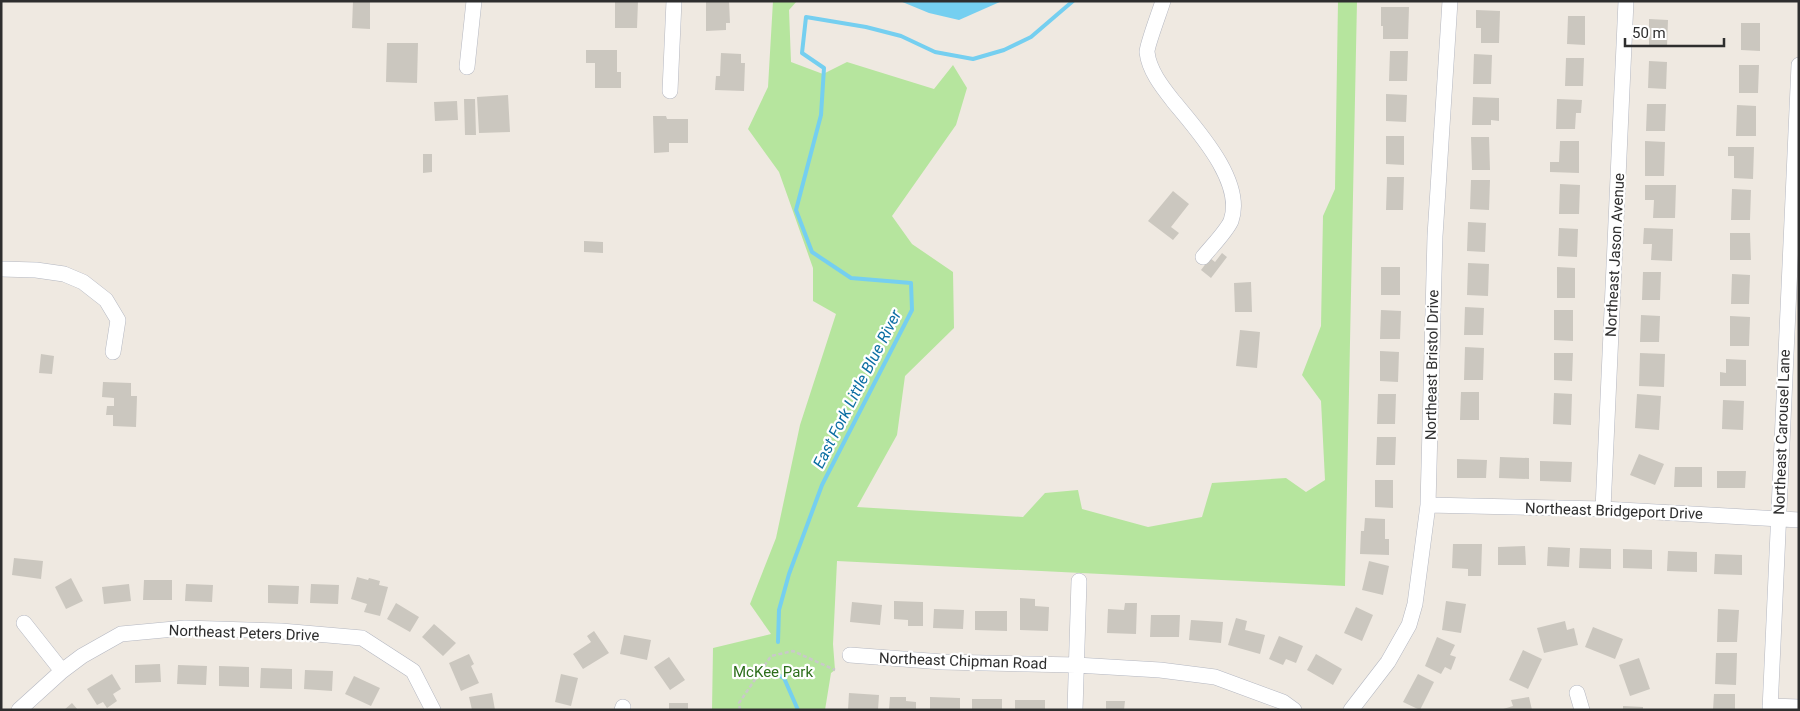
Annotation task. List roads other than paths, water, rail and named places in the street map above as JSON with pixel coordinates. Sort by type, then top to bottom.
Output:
[{"type":"street","points":[[466,67],[474,1]]},
{"type":"street","points":[[670,92],[674,1]]},
{"type":"street","points":[[1163,1],[1147,51],[1152,68],[1159,82],[1197,130],[1220,164],[1227,178],[1234,208],[1230,222],[1203,257]]},
{"type":"street","name":"Northeast Bristol Drive","points":[[1350,710],[1388,662],[1408,625],[1415,604],[1428,505],[1435,236],[1450,1]]},
{"type":"street","name":"Northeast Jason Avenue","points":[[1603,509],[1626,1]]},
{"type":"street","name":"Northeast Carousel Lane","points":[[1770,708],[1778,519],[1792,346],[1799,65]]},
{"type":"street","points":[[1,269],[36,270],[64,274],[83,282],[106,300],[118,320],[113,352]]},
{"type":"street","name":"Northeast Bridgeport Drive","points":[[1428,505],[1603,509],[1799,520]]},
{"type":"street","points":[[1075,710],[1079,581]]},
{"type":"street","points":[[24,623],[62,671]]},
{"type":"street","name":"Northeast Peters Drive","points":[[19,710],[62,671],[82,656],[121,634],[185,628],[280,631],[362,638],[413,671],[433,710]]},
{"type":"street","name":"Northeast Chipman Road","points":[[850,655],[943,662],[1076,665],[1160,670],[1215,677],[1283,702],[1294,710]]},
{"type":"street","points":[[1576,693],[1582,710]]},
{"type":"street","points":[[1770,708],[1799,707]]},
{"type":"water","points":[[900,1],[1002,1],[959,20],[929,13]]},
{"type":"waterway","name":"East Fork Little Blue River","points":[[778,642],[779,610],[789,574],[822,485],[912,310],[911,283],[851,278],[812,252],[796,210],[821,115],[824,68],[802,53],[806,17],[866,27],[901,36],[935,52],[973,59],[1004,50],[1031,37],[1073,1]]},
{"type":"waterway","name":"East Fork Little Blue River","points":[[780,676],[784,678],[788,673]]},
{"type":"waterway","name":"East Fork Little Blue River","points":[[784,675],[798,710]]},
{"type":"park label","name":"McKee Park","points":[[773,672]]}]
